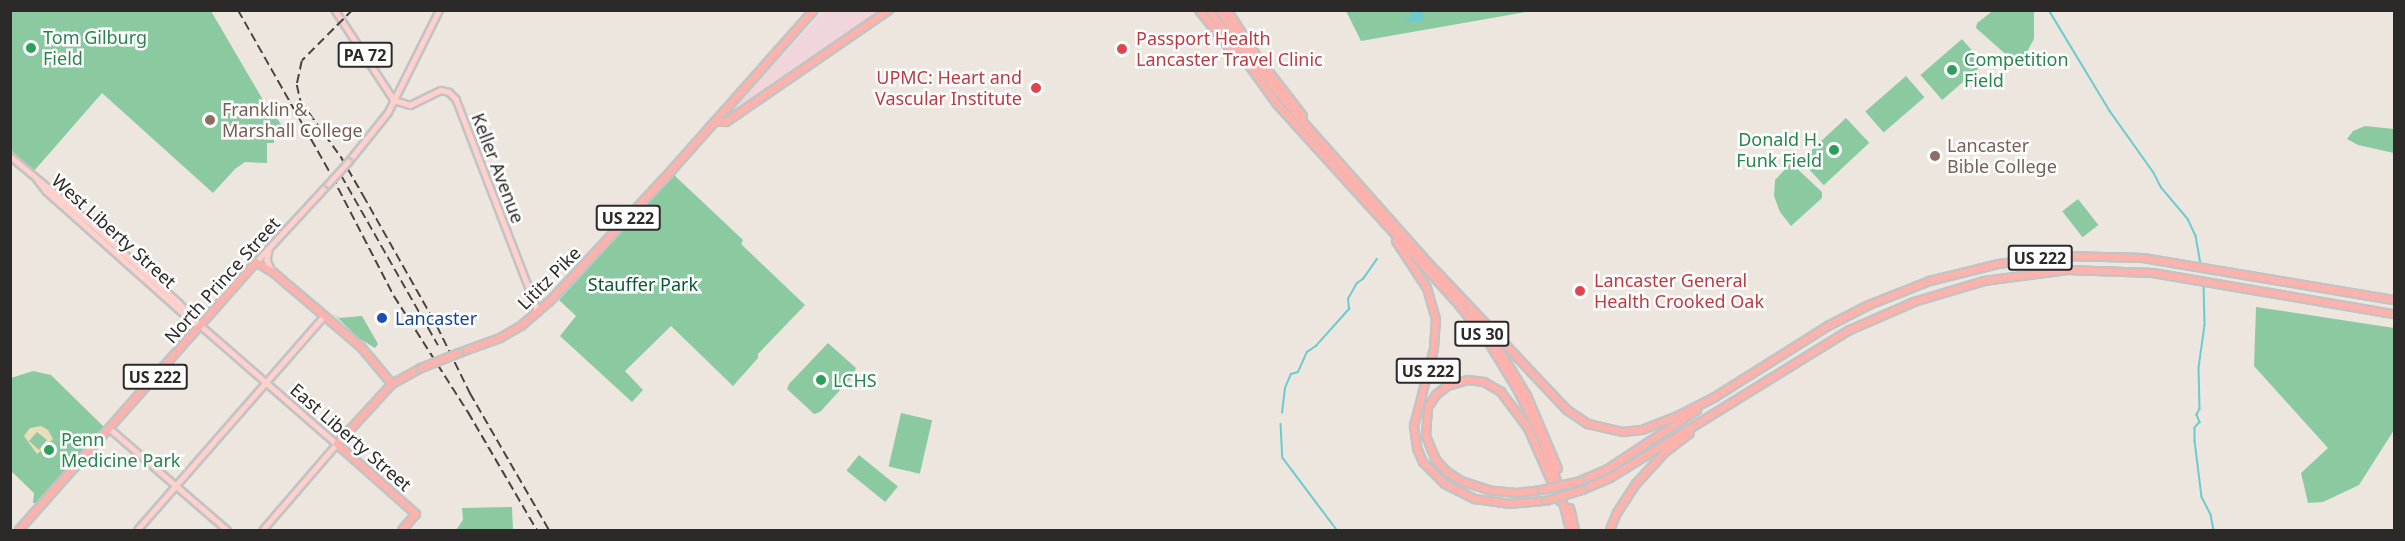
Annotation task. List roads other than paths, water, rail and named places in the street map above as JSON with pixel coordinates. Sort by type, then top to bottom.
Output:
[{"type":"highway","name":"Lititz Pike","points":[[392,384],[421,368],[500,338],[521,326],[538,312],[716,122],[814,10]]},
{"type":"highway","name":"US 222","points":[[716,122],[726,122],[889,10]]},
{"type":"highway","points":[[1199,10],[1262,85]]},
{"type":"highway","name":"US 30","points":[[1209,10],[1262,85],[1460,305],[1501,361],[1525,403],[1545,448],[1560,490],[1569,531]]},
{"type":"highway","name":"US 30","points":[[1219,10],[1259,68],[1295,112],[1481,324],[1527,396],[1557,466],[1575,531]]},
{"type":"highway","points":[[1227,10],[1281,88],[1398,230]]},
{"type":"highway","points":[[741,93],[739,104],[747,108]]},
{"type":"highway","name":"US 222","points":[[1338,172],[1409,258],[1430,295],[1436,319],[1434,349],[1414,426],[1415,443],[1423,462],[1444,484],[1475,499],[1509,504],[1546,501],[1582,490],[1610,478],[1850,330],[1905,305],[1984,281],[2036,273],[2083,270],[2153,273],[2394,314]]},
{"type":"highway","name":"US 222","points":[[1436,271],[1567,410],[1588,424],[1623,432],[1642,430],[1666,422],[1714,397],[1828,326],[1869,305],[1938,278],[2023,260],[2079,256],[2143,258],[2394,300]]},
{"type":"highway","points":[[256,262],[274,273],[361,347],[392,384]]},
{"type":"highway","name":"North Prince Street","points":[[19,531],[256,262]]},
{"type":"highway","points":[[1610,531],[1617,513],[1636,484],[1665,452],[1778,374]]},
{"type":"highway","points":[[1569,531],[1537,445],[1522,418],[1501,392],[1484,382],[1468,380],[1447,386],[1436,394],[1428,408],[1426,436],[1436,460],[1447,472],[1461,481],[1492,491],[1517,493],[1542,490],[1580,481],[1618,463],[1714,397]]},
{"type":"highway","name":"US 222","points":[[337,444],[392,384]]},
{"type":"highway","name":"East Liberty Street","points":[[337,444],[416,514],[402,531]]},
{"type":"main road","name":"PA 72","points":[[335,10],[394,100]]},
{"type":"main road","name":"North Prince Street","points":[[256,262],[374,132],[394,100],[439,10]]},
{"type":"main road","name":"Keller Avenue","points":[[394,100],[410,105],[441,90],[449,92],[456,99],[538,312]]},
{"type":"main road","name":"West Liberty Street","points":[[10,156],[101,232],[188,310],[200,325],[267,382]]},
{"type":"main road","points":[[269,250],[267,260],[274,273]]},
{"type":"main road","points":[[137,531],[323,316]]},
{"type":"main road","name":"East Liberty Street","points":[[267,382],[337,444]]},
{"type":"main road","points":[[109,428],[226,531]]},
{"type":"main road","points":[[263,531],[337,444]]},
{"type":"water","points":[[1410,11],[1422,11],[1423,21],[1406,22],[1405,17],[1411,17]]},
{"type":"waterway","points":[[2049,10],[2110,111],[2154,173],[2161,187],[2188,219],[2196,236],[2201,264]]},
{"type":"waterway","points":[[1282,413],[1285,388],[1291,374],[1298,372],[1307,352],[1316,346],[1349,309],[1348,299],[1357,283],[1363,279],[1377,259]]},
{"type":"waterway","points":[[2204,284],[2205,325],[2199,368],[2200,409],[2197,415],[2200,422],[2195,428],[2195,441],[2202,497],[2211,515],[2214,530]]},
{"type":"waterway","points":[[1281,424],[1283,458],[1337,530]]},
{"type":"railway","points":[[238,10],[332,176],[394,296],[468,412],[537,530]]},
{"type":"railway","points":[[353,10],[302,61],[297,85],[301,102],[341,157],[437,326],[470,393],[549,530]]},
{"type":"railway","points":[[341,175],[438,345]]},
{"type":"place","name":"Tom Gilburg Field","points":[[31,48]]},
{"type":"place","name":"Passport Health Lancaster Travel Clinic","points":[[1122,49]]},
{"type":"place","name":"Competition Field","points":[[1952,70]]},
{"type":"place","name":"UPMC: Heart and Vascular Institute","points":[[1036,88]]},
{"type":"place","name":"Franklin & Marshall College","points":[[210,120]]},
{"type":"place","name":"Donald H. Funk Field","points":[[1834,150]]},
{"type":"place","name":"Lancaster Bible College","points":[[1935,156]]},
{"type":"place","name":"Lancaster General Health Crooked Oak","points":[[1580,291]]},
{"type":"place","name":"Lancaster","points":[[382,318]]},
{"type":"place","name":"LCHS","points":[[821,380]]},
{"type":"place","name":"Penn Medicine Park","points":[[49,450]]},
{"type":"park label","name":"Stauffer Park","points":[[643,284]]}]
